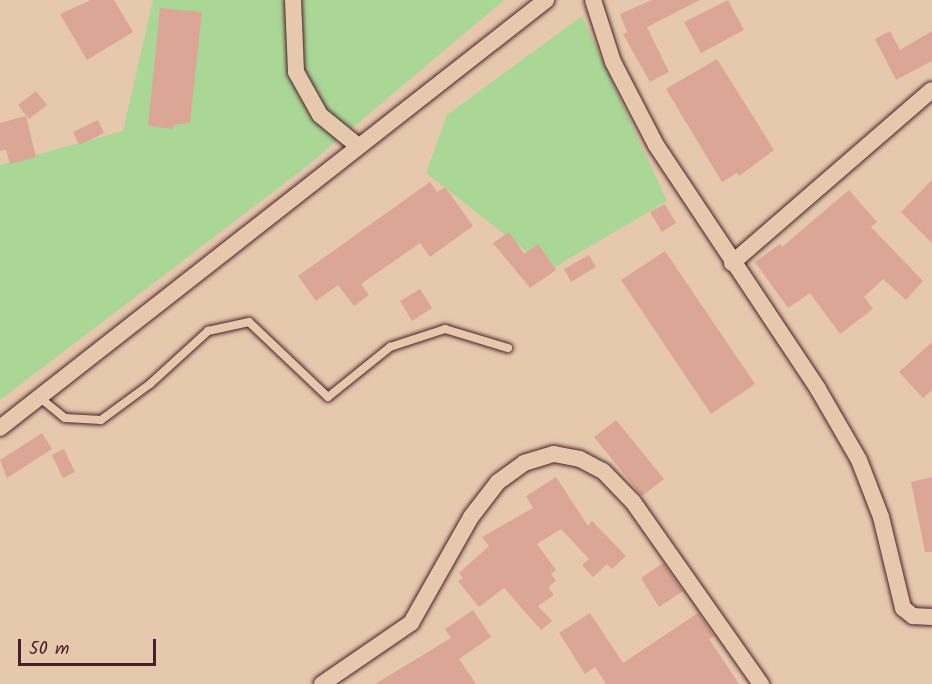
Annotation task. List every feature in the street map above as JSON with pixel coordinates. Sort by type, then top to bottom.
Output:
[{"type":"street","points":[[293,0],[296,72],[320,115],[358,146]]},
{"type":"street","points":[[0,428],[546,0]]},
{"type":"street","points":[[593,0],[613,62],[656,145],[732,263],[818,389],[859,460],[881,517],[903,608],[913,615],[932,617]]},
{"type":"street","points":[[732,263],[932,90]]},
{"type":"street","points":[[322,684],[411,623],[471,517],[498,482],[524,463],[554,454],[574,457],[603,471],[633,502],[761,684]]},
{"type":"lane","points":[[39,397],[65,418],[101,420],[150,384],[208,331],[249,322],[328,397],[390,347],[445,329],[508,348]]},
{"type":"green space","points":[[153,0],[504,0],[306,167],[0,400],[0,165],[123,131]]},
{"type":"green space","points":[[582,16],[667,201],[550,270],[426,173],[447,115]]},
{"type":"building","points":[[91,0],[114,0],[133,32],[87,60],[60,14]]},
{"type":"building","points":[[652,0],[700,0],[647,27],[669,72],[650,82],[623,34],[627,32],[620,14]]},
{"type":"building","points":[[728,0],[744,30],[701,53],[684,22]]},
{"type":"building","points":[[160,8],[202,12],[190,123],[174,125],[173,129],[148,126]]},
{"type":"building","points":[[890,31],[900,50],[932,31],[932,61],[896,80],[875,39]]},
{"type":"building","points":[[717,59],[774,150],[739,176],[737,173],[722,182],[666,89]]},
{"type":"building","points":[[36,91],[47,105],[29,119],[18,105]]},
{"type":"building","points":[[26,116],[36,157],[10,164],[6,150],[0,151],[0,123]]},
{"type":"building","points":[[98,120],[104,133],[79,145],[73,132]]},
{"type":"building","points":[[932,180],[932,243],[901,212]]},
{"type":"building","points":[[430,182],[437,192],[445,187],[473,226],[430,257],[420,243],[361,284],[369,295],[354,306],[338,285],[316,301],[298,276]]},
{"type":"building","points":[[849,190],[877,222],[871,227],[923,281],[906,300],[883,279],[864,297],[873,309],[840,334],[810,293],[788,308],[755,262],[780,244],[782,247]]},
{"type":"building","points":[[665,204],[676,223],[662,232],[650,212]]},
{"type":"building","points":[[509,232],[524,254],[538,244],[556,270],[530,288],[493,243]]},
{"type":"building","points":[[665,251],[755,384],[711,414],[621,280]]},
{"type":"building","points":[[589,255],[596,267],[571,282],[564,269]]},
{"type":"building","points":[[420,289],[432,308],[412,321],[400,301]]},
{"type":"building","points":[[932,342],[932,390],[923,398],[899,372]]},
{"type":"building","points":[[616,420],[664,479],[642,496],[594,437]]},
{"type":"building","points":[[42,433],[52,449],[7,478],[0,460]]},
{"type":"building","points":[[64,449],[75,472],[63,478],[52,455]]},
{"type":"building","points":[[556,477],[588,526],[592,521],[626,556],[612,569],[607,564],[593,577],[582,565],[589,559],[561,529],[537,544],[556,570],[551,574],[556,581],[548,587],[554,595],[538,606],[552,621],[541,630],[504,588],[479,607],[458,581],[463,578],[459,573],[489,546],[482,537],[533,508],[526,496]]},
{"type":"building","points":[[932,477],[932,552],[925,552],[911,482]]},
{"type":"building","points":[[663,563],[683,591],[659,607],[641,578]]},
{"type":"building","points":[[473,610],[491,637],[459,659],[476,684],[375,684],[451,638],[445,629]]},
{"type":"building","points":[[590,613],[623,663],[698,613],[714,636],[709,639],[739,684],[606,684],[595,667],[585,674],[559,633]]}]
